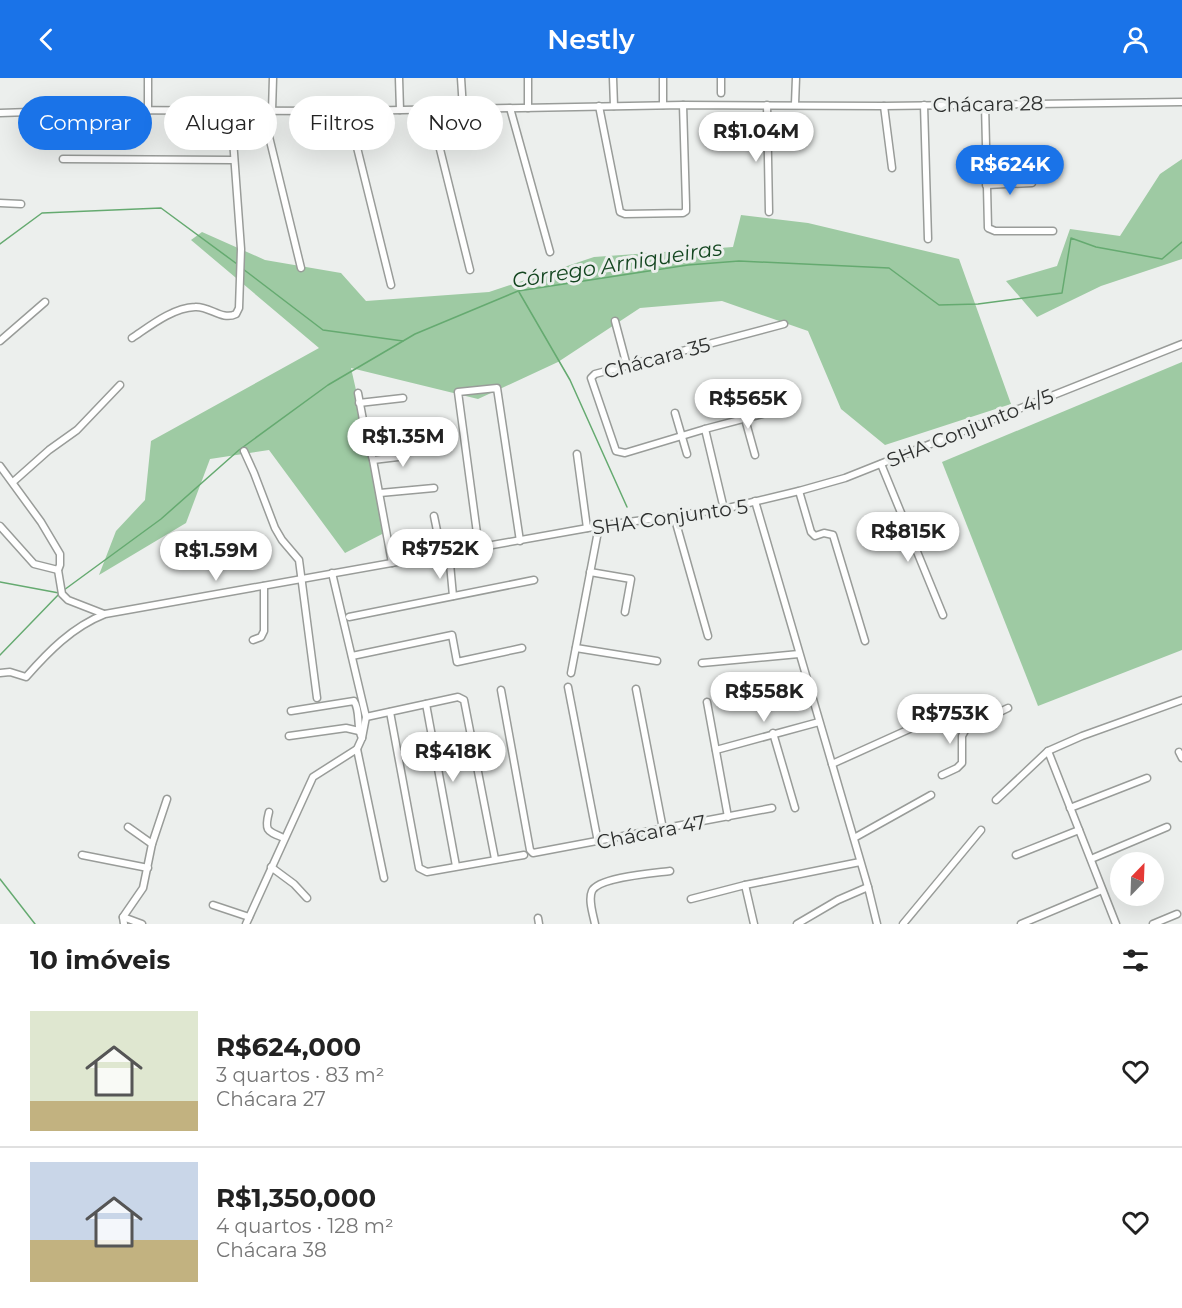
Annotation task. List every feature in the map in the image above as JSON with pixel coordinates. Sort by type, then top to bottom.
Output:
[{"type":"street","points":[[148,78],[148,96]]},
{"type":"street","points":[[272,96],[273,78]]},
{"type":"street","points":[[399,78],[400,110]]},
{"type":"street","points":[[461,78],[462,96]]},
{"type":"street","points":[[528,78],[528,108]]},
{"type":"street","points":[[613,78],[614,106]]},
{"type":"street","points":[[663,78],[663,105]]},
{"type":"street","points":[[721,78],[721,93]]},
{"type":"street","points":[[795,104],[796,78]]},
{"type":"street","name":"Chácara 28","points":[[503,108],[1182,102]]},
{"type":"street","points":[[599,106],[620,212],[625,214],[684,213],[686,208],[683,105]]},
{"type":"street","points":[[767,105],[769,212]]},
{"type":"street","points":[[924,105],[928,238]]},
{"type":"street","points":[[985,105],[987,224],[989,230],[1053,231]]},
{"type":"street","points":[[884,106],[892,168]]},
{"type":"street","points":[[510,108],[550,252]]},
{"type":"street","name":"Chácara 28","points":[[395,110],[407,110]]},
{"type":"street","name":"Chácara 28","points":[[0,112],[18,112]]},
{"type":"street","points":[[132,338],[156,322],[183,309],[204,308],[226,317],[236,314],[239,308],[241,249],[233,150]]},
{"type":"street","points":[[272,150],[301,268]]},
{"type":"street","points":[[358,150],[391,285]]},
{"type":"street","points":[[440,150],[470,270]]},
{"type":"street","points":[[63,159],[234,160]]},
{"type":"street","points":[[986,185],[1032,183]]},
{"type":"street","points":[[0,204],[21,204]]},
{"type":"street","points":[[0,341],[45,302]]},
{"type":"street","points":[[615,321],[627,366]]},
{"type":"street","name":"Chácara 35","points":[[784,324],[595,374],[591,378],[616,451],[625,453],[785,408]]},
{"type":"street","name":"SHA Conjunto 4/5","points":[[755,501],[836,481],[1182,344]]},
{"type":"street","points":[[13,482],[49,450],[77,430],[120,386]]},
{"type":"street","points":[[479,548],[458,392],[496,388],[520,542]]},
{"type":"street","points":[[358,393],[380,493],[392,563]]},
{"type":"street","points":[[360,404],[403,398]]},
{"type":"street","points":[[675,413],[687,454]]},
{"type":"street","points":[[745,419],[755,455]]},
{"type":"street","points":[[705,429],[724,509]]},
{"type":"street","points":[[366,436],[400,432]]},
{"type":"street","points":[[373,460],[398,457],[401,455],[401,444]]},
{"type":"street","points":[[244,451],[275,528],[299,560],[317,698]]},
{"type":"street","points":[[577,454],[587,528]]},
{"type":"street","points":[[881,464],[943,615]]},
{"type":"street","points":[[0,466],[51,536],[61,557],[58,570],[62,594],[68,600],[105,614]]},
{"type":"street","points":[[380,493],[434,488]]},
{"type":"street","points":[[799,491],[813,535],[829,533],[832,535],[865,641]]},
{"type":"street","name":"SHA Conjunto 5","points":[[105,614],[520,542],[587,528],[724,509],[755,501],[877,924]]},
{"type":"street","points":[[434,516],[445,554],[453,596]]},
{"type":"street","points":[[674,516],[708,636]]},
{"type":"street","points":[[0,526],[34,564],[58,570]]},
{"type":"street","points":[[571,673],[599,526]]},
{"type":"street","points":[[590,572],[631,579],[625,612]]},
{"type":"street","points":[[332,573],[366,717],[357,749],[384,878]]},
{"type":"street","points":[[349,616],[534,580]]},
{"type":"street","points":[[253,640],[261,637],[264,631],[264,586]]},
{"type":"street","points":[[0,673],[10,672],[26,677],[58,643],[87,622],[105,614]]},
{"type":"street","points":[[352,656],[452,635],[457,662],[522,648]]},
{"type":"street","points":[[576,648],[657,661]]},
{"type":"street","points":[[702,663],[799,654]]},
{"type":"street","points":[[568,687],[598,842]]},
{"type":"street","points":[[636,689],[663,829]]},
{"type":"street","name":"Chácara 47","points":[[501,690],[530,850],[535,854],[772,808]]},
{"type":"street","points":[[366,717],[458,698],[464,700],[495,859]]},
{"type":"street","points":[[996,800],[1048,751],[1082,736],[1182,700]]},
{"type":"street","points":[[291,711],[354,701],[359,711],[361,735]]},
{"type":"street","points":[[707,702],[728,817]]},
{"type":"street","points":[[426,704],[456,866]]},
{"type":"street","points":[[831,764],[956,708],[962,712],[968,725]]},
{"type":"street","points":[[968,725],[975,725],[1008,708]]},
{"type":"street","points":[[390,712],[419,868],[427,872],[524,855]]},
{"type":"street","points":[[716,750],[819,722]]},
{"type":"street","points":[[942,776],[962,763],[962,736],[968,725]]},
{"type":"street","points":[[289,736],[346,728],[361,735]]},
{"type":"street","points":[[773,733],[795,808]]},
{"type":"street","points":[[213,905],[247,921],[313,777],[357,749]]},
{"type":"street","points":[[1048,751],[1116,924]]},
{"type":"street","points":[[1070,808],[1147,778]]},
{"type":"street","points":[[854,838],[931,795]]},
{"type":"street","points":[[142,924],[123,921],[143,888],[152,844],[167,799]]},
{"type":"street","points":[[269,812],[266,826],[268,830],[284,838]]},
{"type":"street","points":[[128,827],[152,844]]},
{"type":"street","points":[[1090,859],[1167,827]]},
{"type":"street","points":[[903,924],[981,830]]},
{"type":"street","points":[[1016,855],[1079,830]]},
{"type":"street","points":[[82,855],[148,868]]},
{"type":"street","points":[[691,899],[745,885],[860,862]]},
{"type":"street","points":[[271,867],[307,898]]},
{"type":"street","points":[[595,924],[590,897],[596,885],[626,877],[670,871]]},
{"type":"street","points":[[745,885],[754,924]]},
{"type":"street","points":[[797,924],[838,900],[868,887]]},
{"type":"street","points":[[1021,924],[1102,890]]},
{"type":"street","points":[[1153,924],[1177,914]]},
{"type":"green space","points":[[1182,159],[1182,259],[1101,286],[1037,317],[1006,281],[1057,266],[1070,229],[1120,236],[1160,174]]},
{"type":"green space","points":[[741,215],[808,223],[959,259],[1011,404],[885,445],[841,409],[808,331],[722,301],[640,308],[558,362],[478,399],[351,368],[388,531],[345,553],[269,450],[210,459],[186,523],[99,575],[116,531],[145,500],[151,441],[319,348],[191,240],[202,232],[265,260],[341,273],[366,301],[489,292],[594,257],[733,247]]},
{"type":"green space","points":[[1182,362],[1182,650],[1038,706],[942,462]]},
{"type":"waterway","points":[[0,244],[42,213],[161,208],[237,264]]},
{"type":"waterway","name":"Córrego Arniqueiras","points":[[64,590],[161,519],[239,450],[328,385],[415,334],[518,291],[688,265],[739,261],[889,268],[939,305],[978,304],[1062,293],[1071,238],[1096,247],[1162,259],[1182,242]]},
{"type":"waterway","points":[[243,269],[323,330],[403,341]]},
{"type":"waterway","points":[[519,292],[570,380],[627,507]]},
{"type":"waterway","points":[[0,582],[59,593]]},
{"type":"waterway","name":"Córrego Arniqueiras","points":[[0,655],[60,593]]},
{"type":"waterway","points":[[0,879],[35,924]]}]
